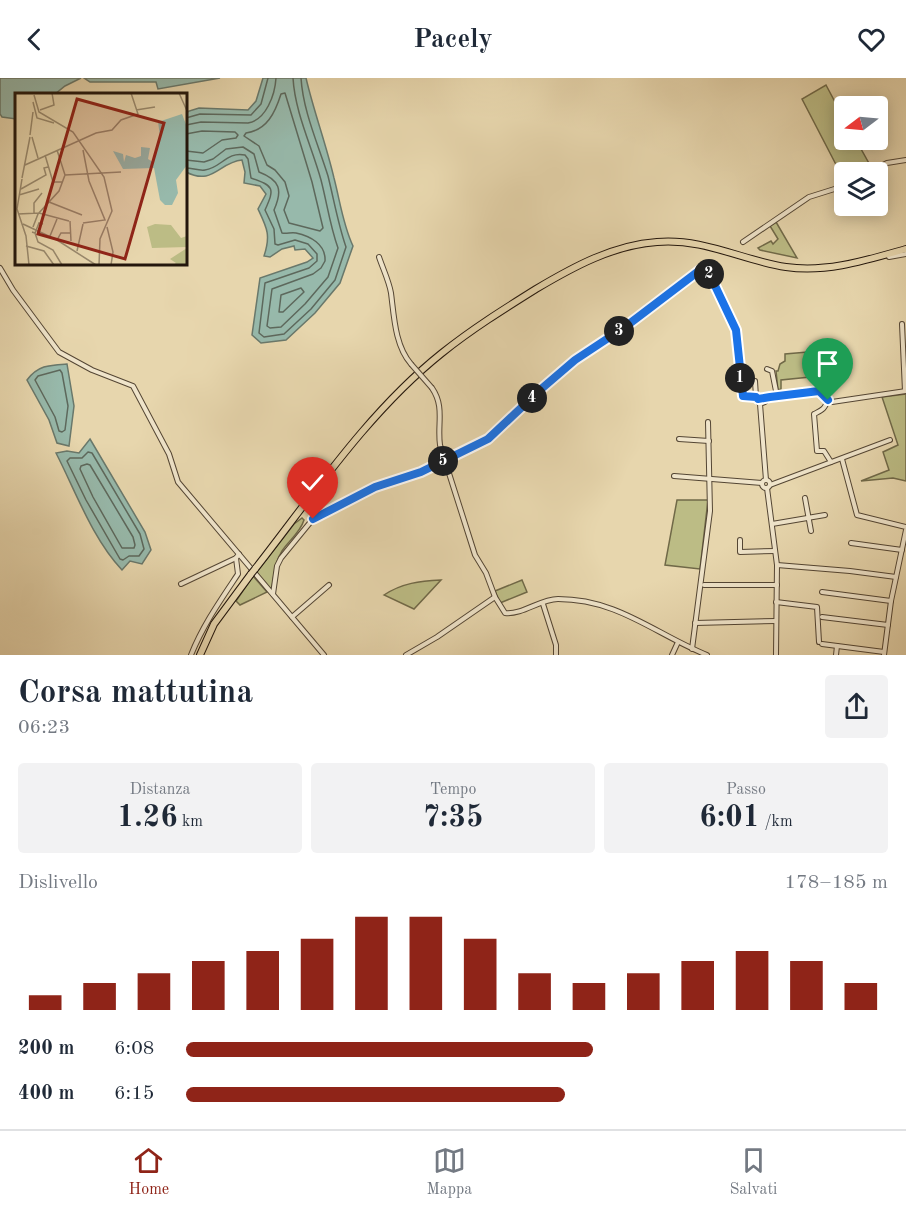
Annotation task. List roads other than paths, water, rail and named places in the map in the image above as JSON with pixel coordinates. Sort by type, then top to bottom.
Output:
[{"type":"main road","points":[[200,655],[214,624],[253,571],[389,403],[441,354],[494,315],[556,278],[588,261],[633,245],[675,241],[702,244],[784,267],[828,268],[906,249]]},
{"type":"street","points":[[888,164],[906,160]]},
{"type":"street","points":[[742,242],[809,197],[834,189]]},
{"type":"street","points":[[868,260],[906,254]]},
{"type":"street","points":[[379,257],[391,293],[404,357],[439,398],[441,409],[439,437],[444,460],[473,550],[486,573],[495,597],[507,614],[558,599],[604,606],[632,616],[678,642],[708,655]]},
{"type":"street","points":[[0,268],[24,306],[59,352],[92,370],[133,386],[169,454],[178,482],[237,556],[273,594],[324,655]]},
{"type":"street","points":[[273,594],[281,558],[313,519],[375,487],[421,472],[488,439],[575,360],[625,327],[700,270],[709,273],[736,330],[743,396],[758,400],[762,397],[764,399],[819,391],[832,402],[906,391],[902,324]]},
{"type":"street","points":[[767,369],[772,370],[777,396]]},
{"type":"street","points":[[755,381],[764,482],[768,486],[777,565],[776,655]]},
{"type":"street","points":[[828,400],[825,409],[814,414],[817,451],[824,451],[831,462]]},
{"type":"street","points":[[692,649],[710,511],[708,422]]},
{"type":"street","points":[[679,439],[709,441]]},
{"type":"street","points":[[768,486],[890,440]]},
{"type":"street","points":[[776,602],[817,607],[821,643],[884,654],[891,601],[906,529],[857,515],[842,459]]},
{"type":"street","points":[[674,476],[764,482]]},
{"type":"street","points":[[806,498],[811,531]]},
{"type":"street","points":[[772,524],[825,515]]},
{"type":"street","points":[[740,540],[740,552],[775,552]]},
{"type":"street","points":[[850,543],[902,550]]},
{"type":"street","points":[[181,584],[237,556]]},
{"type":"street","points":[[191,655],[217,603],[238,574],[237,556]]},
{"type":"street","points":[[777,565],[850,570],[896,577]]},
{"type":"street","points":[[292,617],[329,585]]},
{"type":"street","points":[[704,585],[777,585]]},
{"type":"street","points":[[822,592],[891,601]]},
{"type":"street","points":[[406,655],[437,638],[495,597]]},
{"type":"street","points":[[543,604],[556,645],[556,655]]},
{"type":"street","points":[[822,617],[888,625]]},
{"type":"street","points":[[695,623],[776,621]]},
{"type":"street","points":[[672,655],[678,642]]},
{"type":"street","points":[[836,655],[837,646]]},
{"type":"water","points":[[0,78],[81,78],[56,93],[15,93],[15,119],[2,117],[0,114]]},
{"type":"water","points":[[84,78],[220,78],[158,89],[156,82],[90,82]]},
{"type":"water","points":[[263,78],[306,78],[331,165],[344,221],[353,246],[340,283],[315,313],[286,340],[261,343],[252,335],[260,278],[313,258],[305,249],[295,250],[294,246],[282,249],[270,257],[264,256],[267,232],[258,209],[266,194],[260,186],[244,183],[245,172],[242,160],[227,165],[210,175],[195,176],[188,173],[188,111],[199,108],[248,110],[256,101]]},
{"type":"water","points":[[67,364],[74,406],[69,446],[57,443],[49,420],[27,380],[40,369]]},
{"type":"water","points":[[90,439],[145,532],[151,550],[142,564],[130,561],[122,570],[111,557],[85,514],[56,453],[67,451],[79,453]]}]
